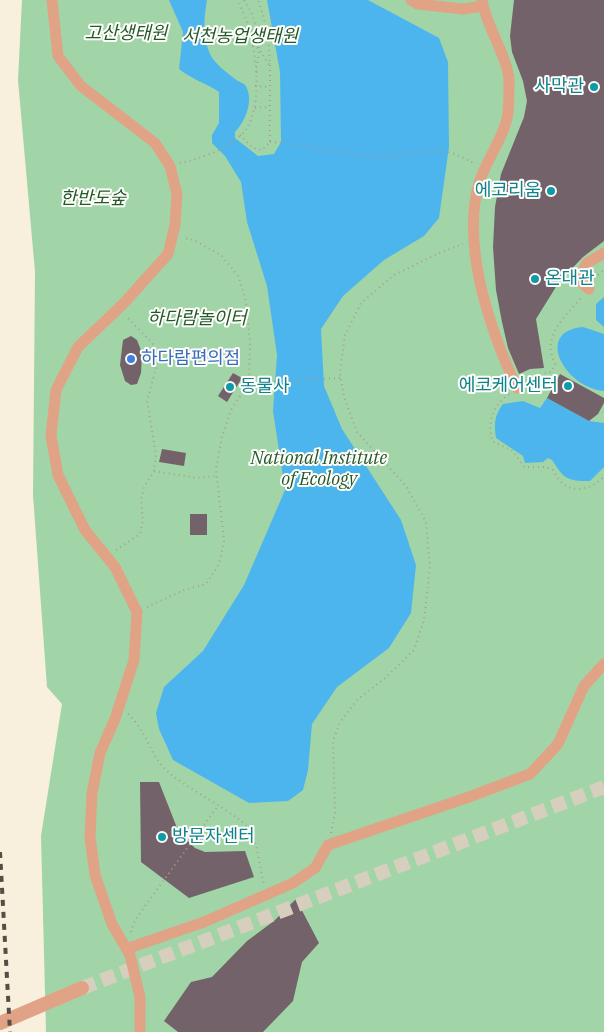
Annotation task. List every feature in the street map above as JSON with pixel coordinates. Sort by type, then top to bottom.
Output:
[{"type":"street","points":[[52,0],[58,56],[81,86],[155,143],[170,166],[177,194],[168,254],[78,348],[56,390],[50,436],[58,475],[85,530],[115,567],[137,612],[134,660],[119,706],[100,753],[92,793],[90,837],[95,875],[112,924],[126,949],[140,996],[140,1032]]},
{"type":"street","points":[[411,0],[417,4],[463,9],[483,3],[510,80],[508,115],[484,167],[476,194],[473,218],[486,312],[500,353],[517,388]]},
{"type":"street","points":[[588,289],[583,284],[581,274],[587,264],[604,253]]},
{"type":"street","points":[[126,949],[204,922],[293,883],[315,868],[328,845],[530,774],[558,744],[584,686],[604,664]]},
{"type":"street","points":[[0,1023],[82,988]]},
{"type":"path","points":[[170,166],[202,158],[240,135],[247,128],[255,108],[255,86],[250,31],[238,0]]},
{"type":"path","points":[[244,0],[258,25],[259,50],[255,86]]},
{"type":"path","points":[[258,0],[265,18],[270,66],[268,107],[270,142]]},
{"type":"path","points":[[252,46],[259,50],[270,66]]},
{"type":"path","points":[[255,86],[270,86]]},
{"type":"path","points":[[255,108],[268,107]]},
{"type":"path","points":[[240,135],[253,148],[262,150],[270,142],[294,143],[342,153],[380,157],[434,151],[454,154],[484,167]]},
{"type":"path","points":[[137,612],[184,590],[206,584],[219,564],[224,541],[216,469],[222,437],[231,410],[249,382],[250,342],[246,302],[239,277],[222,256],[194,240],[172,235]]},
{"type":"path","points":[[328,845],[335,813],[333,741],[340,722],[357,700],[384,679],[414,650],[424,620],[430,567],[426,522],[406,486],[357,432],[344,397],[340,378],[345,335],[361,303],[394,275],[437,254],[475,240]]},
{"type":"path","points":[[604,270],[596,274],[588,289],[558,324],[551,338],[549,352],[555,364],[551,372],[534,375],[497,404],[491,415],[489,427],[492,441],[513,451],[524,466],[545,467],[553,470],[560,483],[570,488],[583,489],[597,485],[604,476]]},
{"type":"path","points":[[106,556],[140,534],[142,521],[141,500],[144,487],[154,471],[156,455],[147,401],[157,364],[154,346],[118,308]]},
{"type":"path","points":[[249,382],[340,378]]},
{"type":"path","points":[[154,471],[196,478],[217,476]]},
{"type":"path","points":[[119,706],[134,719],[164,768],[181,783],[239,820],[251,831],[266,895]]},
{"type":"path","points":[[126,949],[135,920],[217,807]]},
{"type":"green space","name":"National Institute of Ecology","points":[[22,0],[604,0],[604,1032],[46,1032],[41,836],[62,704],[47,687],[33,495],[35,272],[18,80]]},
{"type":"water","points":[[169,0],[207,0],[205,34],[210,54],[221,68],[245,85],[248,91],[248,110],[235,132],[235,138],[258,156],[274,154],[281,142],[280,72],[267,0],[368,0],[439,38],[448,62],[449,147],[439,218],[424,236],[384,260],[343,296],[321,329],[324,386],[342,429],[401,520],[416,565],[411,613],[389,648],[337,687],[312,724],[308,770],[303,790],[288,801],[249,803],[173,760],[159,729],[156,713],[164,687],[203,651],[244,585],[285,490],[273,411],[277,355],[267,286],[247,222],[241,182],[225,156],[212,143],[212,135],[219,123],[219,92],[188,76],[179,69],[183,32]]},
{"type":"water","points":[[604,297],[604,327],[596,320],[596,304]]},
{"type":"water","points":[[583,327],[604,334],[604,391],[590,387],[577,380],[560,359],[558,348],[560,338],[568,331]]},
{"type":"water","name":"에코케어센터","points":[[547,398],[589,421],[604,423],[604,467],[590,481],[567,478],[552,460],[548,458],[543,462],[525,463],[523,456],[496,438],[495,420],[503,404],[523,401],[540,408]]},
{"type":"building","name":"에코리움","points":[[514,0],[604,0],[604,241],[583,257],[559,282],[536,319],[544,368],[530,369],[519,374],[508,348],[502,322],[496,290],[493,247],[495,207],[501,174],[524,117],[527,101],[523,81],[512,52],[510,36]]},
{"type":"building","name":"하다람편의점","points":[[131,336],[137,340],[142,353],[141,373],[137,384],[131,385],[125,381],[120,365],[123,340]]},
{"type":"building","name":"동물사","points":[[233,373],[242,378],[227,402],[218,396]]},
{"type":"building","name":"에코케어센터","points":[[560,374],[604,398],[604,403],[598,414],[589,421],[547,398]]},
{"type":"building","points":[[162,449],[186,453],[184,466],[159,462]]},
{"type":"building","points":[[190,514],[207,514],[207,535],[190,535]]},
{"type":"building","name":"방문자센터","points":[[140,782],[159,782],[179,833],[195,848],[205,852],[245,851],[254,877],[189,898],[141,862]]},
{"type":"building","points":[[296,899],[319,943],[302,962],[293,1001],[263,1032],[178,1032],[164,1021],[191,982],[212,977],[247,941],[274,921]]},
{"type":"tunnel","points":[[82,988],[604,787]]},
{"type":"railway","points":[[0,852],[10,1032]]},
{"type":"place","name":"사막관","points":[[594,87]]},
{"type":"place","name":"에코리움","points":[[551,191]]},
{"type":"place","name":"온대관","points":[[535,279]]},
{"type":"place","name":"하다람편의점","points":[[131,359]]},
{"type":"place","name":"에코케어센터","points":[[568,386]]},
{"type":"place","name":"동물사","points":[[230,387]]},
{"type":"place","name":"방문자센터","points":[[162,837]]},
{"type":"park label","name":"고산생태원","points":[[126,34]]},
{"type":"park label","name":"서천농업생태원","points":[[240,37]]},
{"type":"park label","name":"한반도숲","points":[[93,199]]},
{"type":"park label","name":"하다람놀이터","points":[[197,319]]}]
